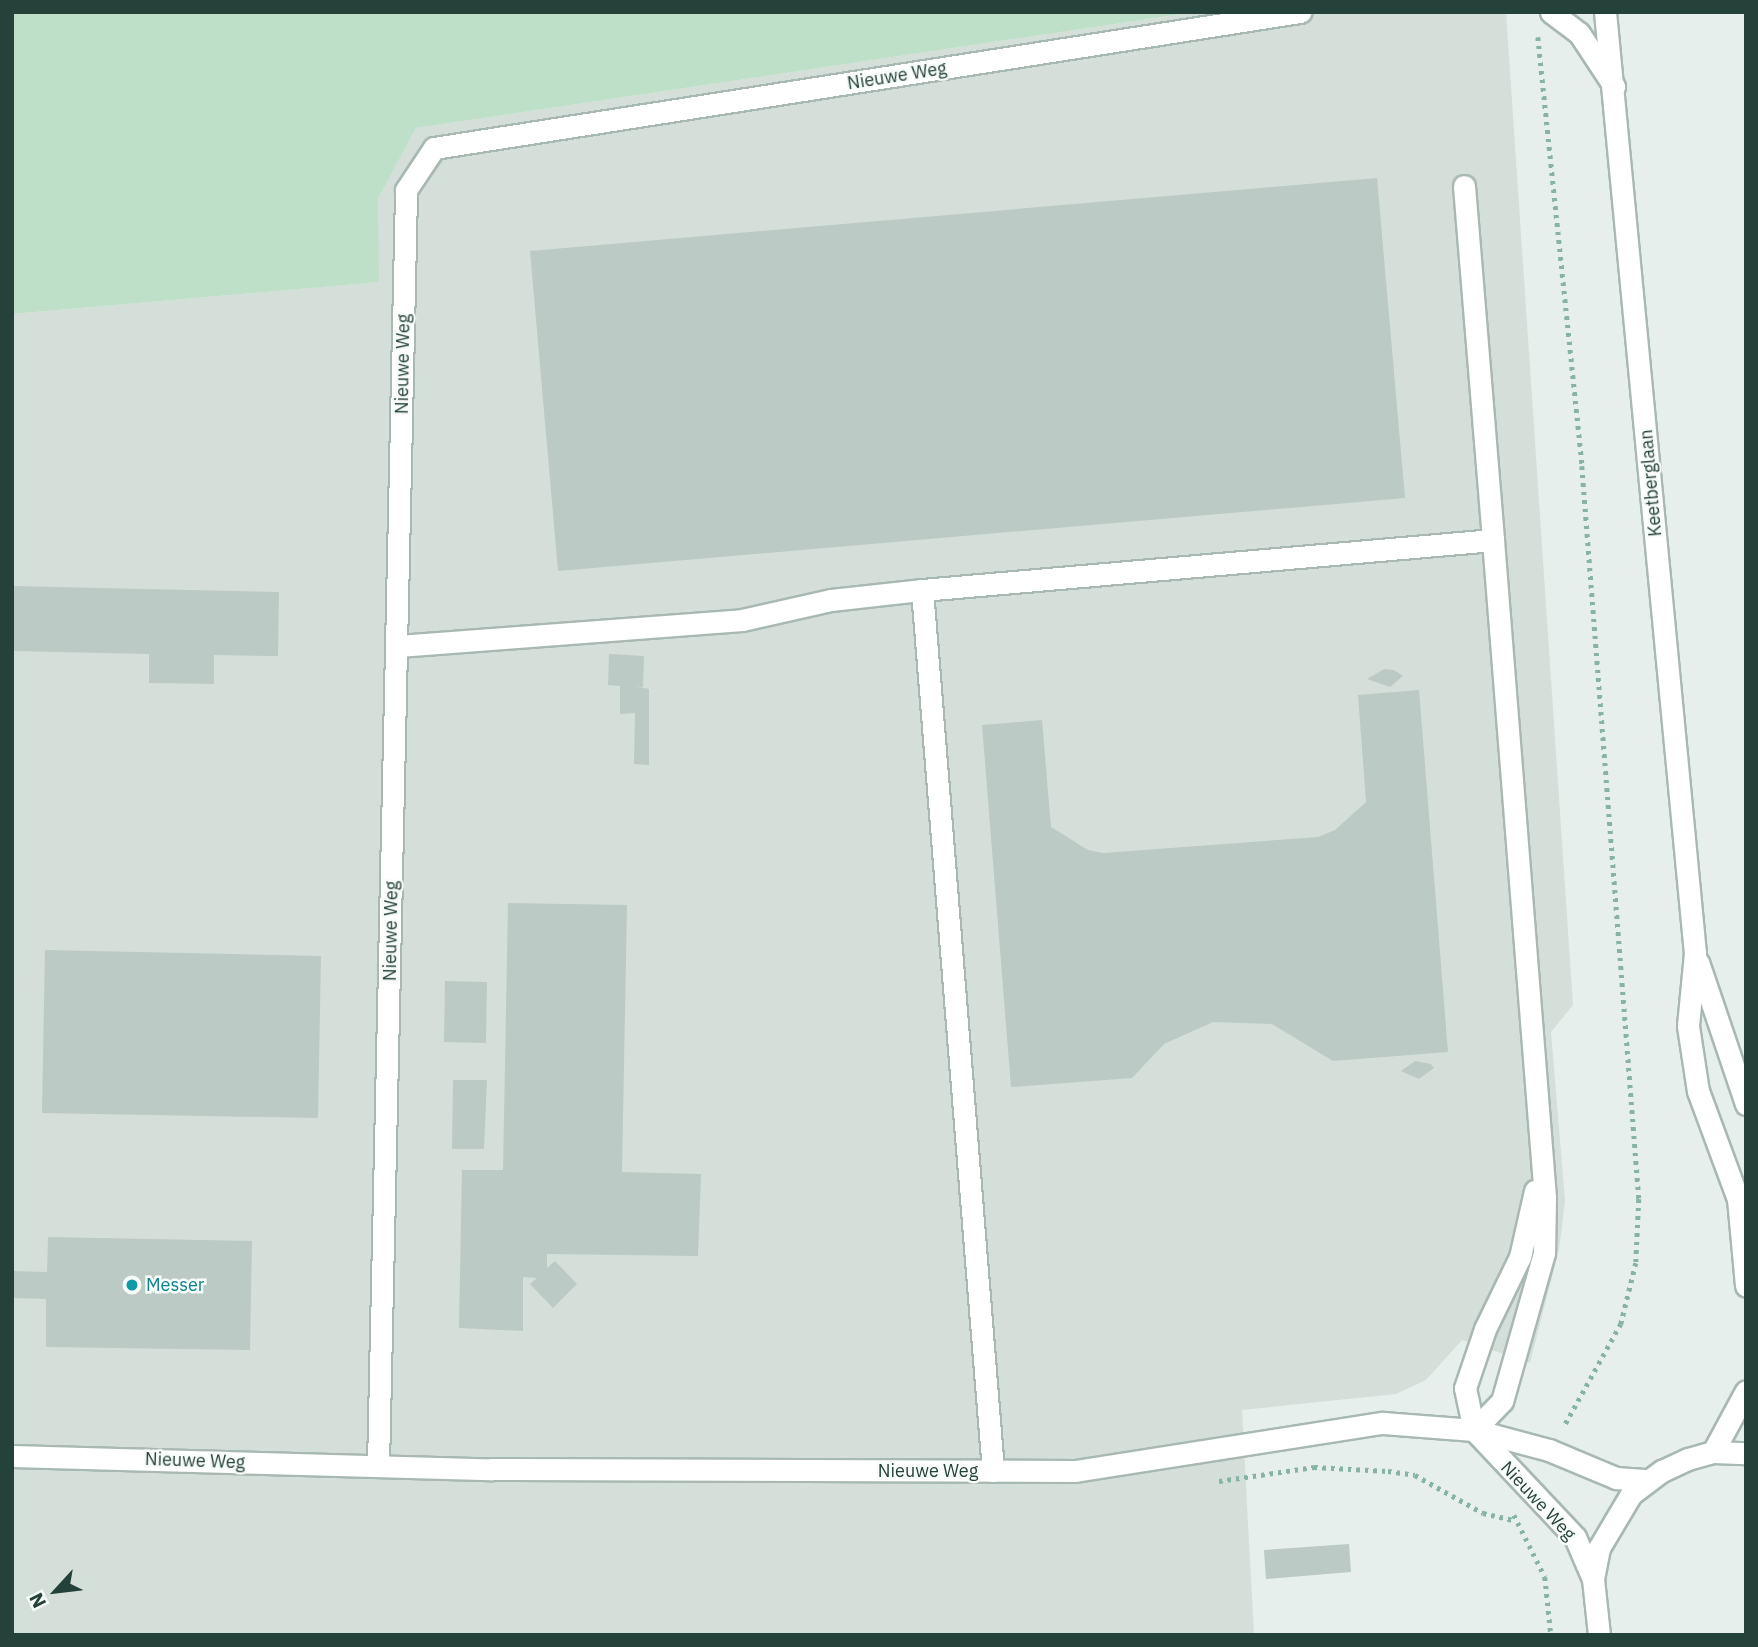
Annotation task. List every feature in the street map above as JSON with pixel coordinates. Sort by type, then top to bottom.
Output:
[{"type":"street","name":"Nieuwe Weg","points":[[378,1466],[406,190],[434,148],[1300,12]]},
{"type":"street","name":"Keetberglaan","points":[[1605,12],[1695,953],[1690,1039],[1698,1091],[1738,1199],[1746,1286]]},
{"type":"street","points":[[1544,19],[1579,33],[1614,86]]},
{"type":"street","points":[[1464,186],[1545,1198],[1544,1253],[1502,1401],[1474,1430]]},
{"type":"street","points":[[398,646],[742,620],[831,600],[922,590],[1493,540]]},
{"type":"street","points":[[922,590],[993,1471]]},
{"type":"street","name":"Keetberglaan","points":[[1695,953],[1746,1104]]},
{"type":"street","points":[[1474,1430],[1465,1388],[1485,1329],[1520,1257],[1533,1207],[1540,1151]]},
{"type":"street","points":[[1713,1452],[1746,1391]]},
{"type":"street","name":"Nieuwe Weg","points":[[12,1456],[378,1466],[1076,1471],[1383,1423],[1474,1430],[1549,1450],[1616,1478],[1648,1480]]},
{"type":"street","name":"Nieuwe Weg","points":[[1474,1430],[1525,1489],[1574,1537],[1592,1579]]},
{"type":"street","points":[[1598,1635],[1592,1579],[1611,1523],[1648,1480],[1713,1452],[1746,1453]]},
{"type":"path","points":[[1544,19],[1583,466],[1639,1199],[1636,1263],[1621,1324],[1549,1450]]},
{"type":"path","points":[[1525,1489],[1514,1520],[1545,1577],[1545,1619],[1551,1635]]},
{"type":"shaded area","points":[[1195,12],[1506,12],[1573,1005],[1551,1032],[1565,1201],[1559,1250],[1530,1363],[1462,1340],[1426,1380],[1396,1394],[1242,1410],[1254,1635],[12,1635],[12,314],[378,282],[378,199],[416,128]]},
{"type":"green space","points":[[12,12],[1195,12],[416,128],[378,199],[379,282],[12,314]]},
{"type":"building","points":[[1377,178],[1405,498],[558,571],[530,251]]},
{"type":"building","points":[[12,586],[279,592],[278,656],[214,655],[214,684],[149,683],[149,654],[12,651]]},
{"type":"building","points":[[609,654],[644,656],[643,687],[634,686],[649,689],[649,765],[634,764],[635,713],[620,714],[620,686],[608,685]]},
{"type":"building","points":[[1384,669],[1394,670],[1403,676],[1390,687],[1367,679]]},
{"type":"building","points":[[1419,690],[1448,1052],[1333,1061],[1272,1024],[1213,1022],[1164,1044],[1132,1078],[1011,1087],[982,725],[1042,720],[1051,827],[1088,850],[1103,853],[1318,837],[1335,830],[1366,802],[1358,695]]},
{"type":"building","points":[[508,903],[627,905],[622,1172],[701,1174],[698,1256],[547,1254],[547,1268],[555,1261],[577,1284],[553,1308],[530,1284],[537,1278],[523,1277],[523,1331],[459,1328],[462,1170],[503,1170]]},
{"type":"building","points":[[45,950],[321,956],[318,1118],[42,1113]]},
{"type":"building","points":[[445,981],[487,982],[486,1043],[444,1042]]},
{"type":"building","points":[[1415,1061],[1431,1064],[1434,1068],[1419,1079],[1401,1071]]},
{"type":"building","points":[[453,1080],[487,1080],[484,1149],[452,1149]]},
{"type":"building","name":"Messer","points":[[48,1237],[252,1241],[250,1350],[46,1347],[46,1299],[13,1298],[14,1271],[47,1272]]},
{"type":"building","points":[[1349,1544],[1351,1572],[1266,1579],[1264,1550]]},
{"type":"place","name":"Messer","points":[[132,1285]]}]
